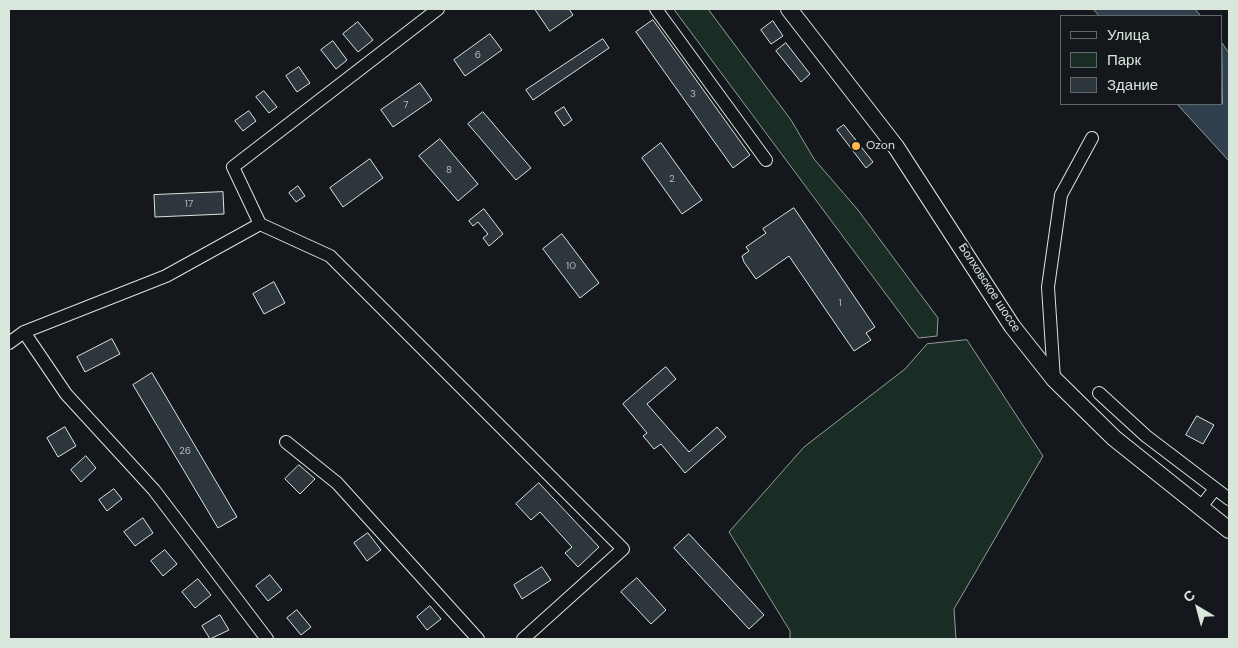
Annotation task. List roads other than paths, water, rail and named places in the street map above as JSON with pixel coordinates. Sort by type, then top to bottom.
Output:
[{"type":"main road","name":"Болховское шоссе","points":[[789,9],[896,147],[1012,326],[1054,379],[1092,419],[1229,530]]},
{"type":"street","points":[[438,9],[233,167],[260,224],[330,256],[622,550],[523,639]]},
{"type":"street","points":[[656,9],[766,160]]},
{"type":"street","points":[[1054,379],[1048,287],[1061,195],[1092,138]]},
{"type":"street","points":[[9,343],[24,332],[166,276],[260,224]]},
{"type":"street","points":[[24,332],[66,394],[154,490],[268,639]]},
{"type":"street","points":[[1099,393],[1146,436],[1229,499]]},
{"type":"street","points":[[1133,454],[1146,436]]},
{"type":"street","points":[[286,442],[337,483],[478,639]]},
{"type":"street","points":[[1200,508],[1215,488]]},
{"type":"water","points":[[1093,9],[1195,9],[1200,15],[1099,15]]},
{"type":"water","points":[[1223,44],[1229,53],[1229,161],[1178,105],[1223,105]]},
{"type":"place","name":"Ozon","points":[[856,146]]}]
